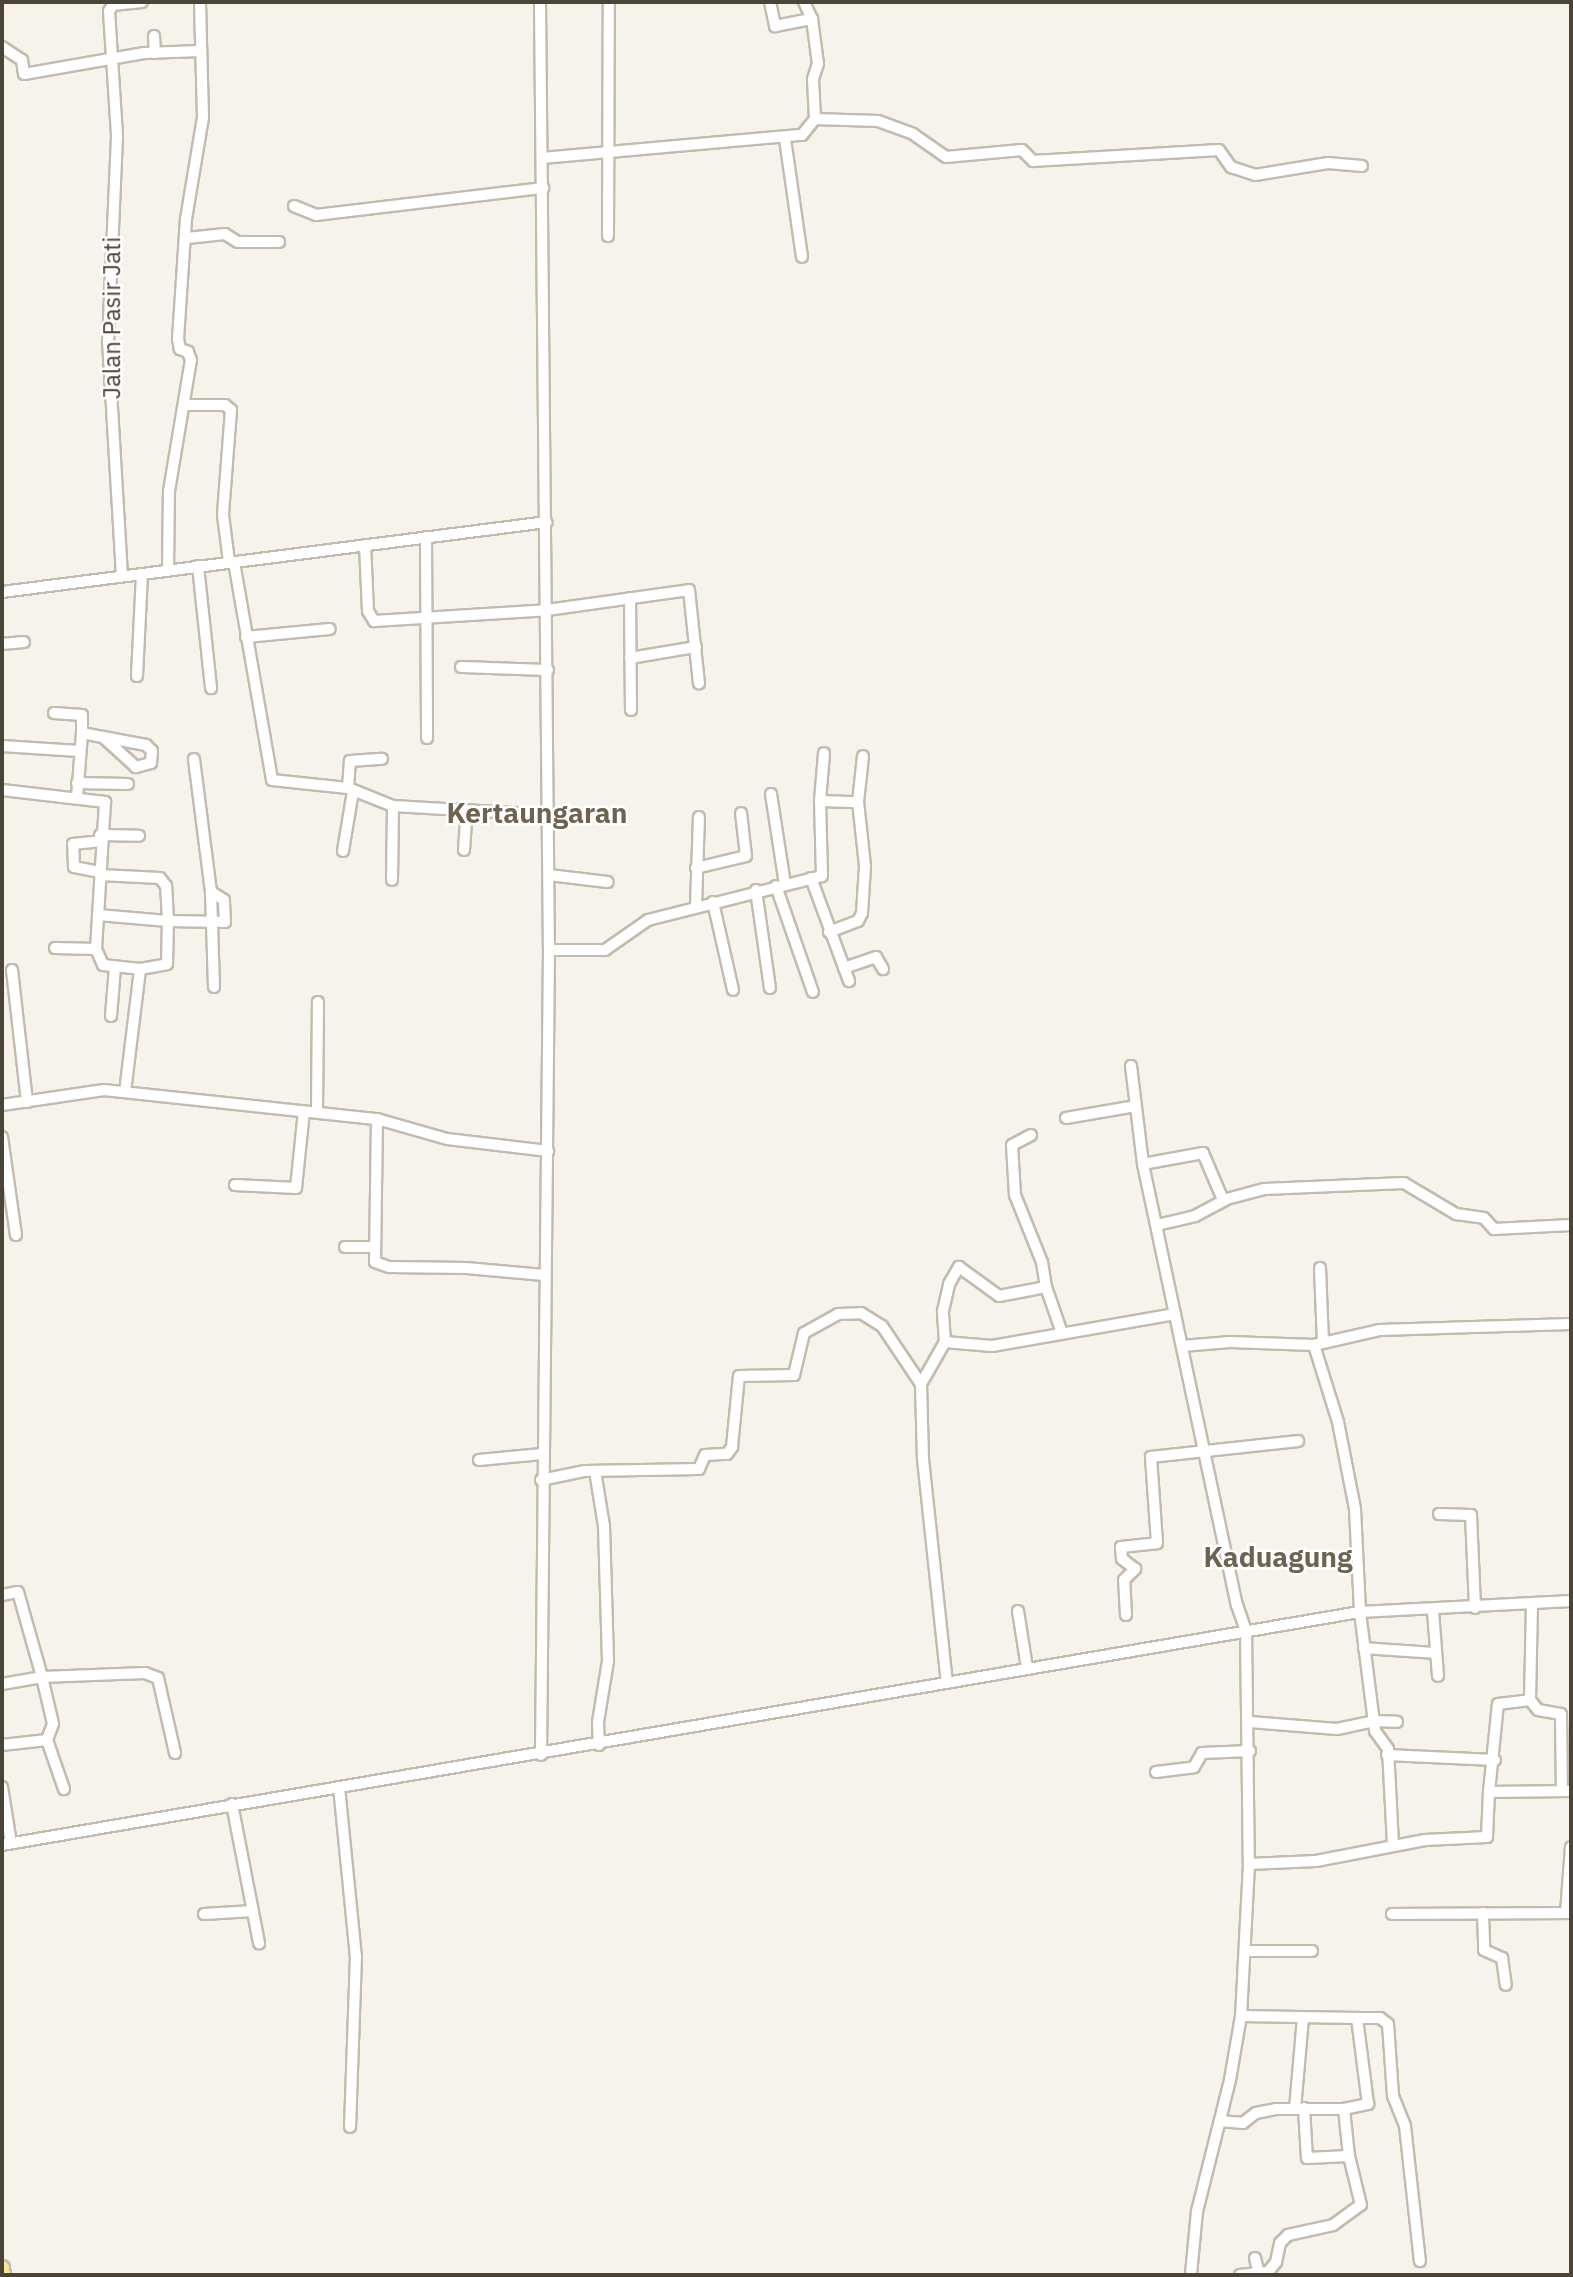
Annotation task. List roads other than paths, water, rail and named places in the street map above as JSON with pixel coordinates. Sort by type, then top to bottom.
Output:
[{"type":"main road","points":[[2,2268],[3,2275]]},
{"type":"street","points":[[142,2],[152,2]]},
{"type":"street","name":"Jalan Pasir Jati","points":[[122,576],[108,343],[117,135],[110,10],[142,2]]},
{"type":"street","points":[[167,570],[169,491],[191,360],[188,352],[180,349],[178,339],[187,238],[202,126],[200,2]]},
{"type":"street","points":[[540,2],[549,815],[548,1151],[541,1480],[541,1755]]},
{"type":"street","points":[[608,236],[609,2]]},
{"type":"street","points":[[770,2],[775,26],[812,19]]},
{"type":"street","points":[[542,158],[785,139],[802,135],[815,119],[813,79],[818,64],[812,19],[804,2]]},
{"type":"street","points":[[154,36],[155,53]]},
{"type":"street","points":[[2,47],[22,60],[24,74],[155,53],[201,51]]},
{"type":"street","points":[[815,119],[878,121],[913,134],[946,157],[1022,150],[1033,161],[1219,150],[1231,167],[1255,175],[1328,163],[1362,166]]},
{"type":"street","points":[[785,139],[802,257]]},
{"type":"street","points":[[293,206],[316,215],[542,188]]},
{"type":"street","points":[[187,238],[225,233],[241,242],[279,242]]},
{"type":"street","points":[[184,405],[225,405],[231,410],[223,515],[272,780],[351,789],[393,806],[549,815]]},
{"type":"street","points":[[2,592],[547,522]]},
{"type":"street","points":[[426,537],[427,738]]},
{"type":"street","points":[[365,545],[370,618],[381,622],[547,610],[689,590],[699,683]]},
{"type":"street","points":[[198,566],[211,688]]},
{"type":"street","points":[[137,676],[142,574]]},
{"type":"street","points":[[630,598],[631,710]]},
{"type":"street","points":[[246,637],[330,629]]},
{"type":"street","points":[[2,644],[24,642]]},
{"type":"street","points":[[630,658],[696,647]]},
{"type":"street","points":[[461,667],[548,670]]},
{"type":"street","points":[[54,713],[82,715],[77,798]]},
{"type":"street","points":[[82,733],[103,737],[150,747],[151,763],[136,767],[103,737]]},
{"type":"street","points":[[2,746],[79,751]]},
{"type":"street","points":[[549,950],[605,950],[648,920],[756,890],[811,878],[825,872],[820,801],[824,753]]},
{"type":"street","points":[[829,932],[858,921],[862,913],[865,866],[858,802],[863,756]]},
{"type":"street","points":[[194,759],[211,892],[214,987]]},
{"type":"street","points":[[343,851],[351,789],[350,761],[382,760]]},
{"type":"street","points":[[77,783],[128,784]]},
{"type":"street","points":[[107,784],[100,838],[100,874],[99,915],[96,949],[99,962],[115,967],[140,969],[167,964],[166,886],[160,878],[100,874],[74,867],[73,844],[100,838],[139,836]]},
{"type":"street","points":[[2,790],[105,802]]},
{"type":"street","points":[[771,794],[781,885],[813,992]]},
{"type":"street","points":[[820,801],[858,802]]},
{"type":"street","points":[[391,880],[393,806]]},
{"type":"street","points":[[464,850],[467,811]]},
{"type":"street","points":[[696,868],[746,856],[741,813]]},
{"type":"street","points":[[696,906],[699,817]]},
{"type":"street","points":[[549,875],[608,882]]},
{"type":"street","points":[[811,878],[849,981]]},
{"type":"street","points":[[756,890],[770,988]]},
{"type":"street","points":[[99,915],[168,921],[229,922],[224,900],[211,892]]},
{"type":"street","points":[[713,902],[733,990]]},
{"type":"street","points":[[55,948],[96,949]]},
{"type":"street","points":[[844,968],[876,957],[883,968]]},
{"type":"street","points":[[111,1016],[115,967]]},
{"type":"street","points":[[125,1092],[140,969]]},
{"type":"street","points":[[12,970],[27,1102]]},
{"type":"street","points":[[317,1112],[318,1002]]},
{"type":"street","points":[[1131,1066],[1143,1164],[1202,1450],[1246,1630],[1250,1722],[1249,1864],[1241,2015],[1220,2121],[1197,2211],[1191,2275]]},
{"type":"street","points":[[2,1105],[84,1091],[125,1092],[377,1119],[447,1139],[548,1151]]},
{"type":"street","points":[[1066,1118],[1136,1106]]},
{"type":"street","points":[[235,1185],[296,1188],[304,1111]]},
{"type":"street","points":[[377,1119],[373,1247],[380,1266],[544,1275]]},
{"type":"street","points":[[1031,1135],[1012,1145],[1015,1195],[1042,1262],[1046,1287],[1062,1333]]},
{"type":"street","points":[[2,1137],[16,1235]]},
{"type":"street","points":[[1143,1164],[1203,1153],[1217,1195],[1225,1200]]},
{"type":"street","points":[[1157,1225],[1206,1211],[1225,1200],[1264,1189],[1404,1183],[1456,1214],[1484,1218],[1494,1229],[1571,1225]]},
{"type":"street","points":[[345,1247],[373,1247]]},
{"type":"street","points":[[947,1683],[923,1459],[921,1384],[945,1342],[943,1311],[955,1268],[964,1267],[999,1296],[1046,1287]]},
{"type":"street","points":[[1320,1268],[1319,1344],[1346,1454],[1355,1509],[1364,1648],[1374,1721],[1387,1755],[1393,1846]]},
{"type":"street","points":[[541,1480],[595,1471],[699,1469],[705,1455],[729,1452],[739,1376],[794,1375],[804,1333],[849,1311],[882,1326],[921,1384]]},
{"type":"street","points":[[945,1342],[992,1346],[1175,1314]]},
{"type":"street","points":[[1182,1346],[1230,1342],[1319,1344],[1380,1331],[1571,1324]]},
{"type":"street","points":[[1126,1615],[1125,1580],[1135,1569],[1122,1559],[1121,1547],[1157,1543],[1151,1457],[1298,1441]]},
{"type":"street","points":[[479,1460],[542,1454]]},
{"type":"street","points":[[595,1471],[604,1526],[608,1661],[599,1710],[599,1745]]},
{"type":"street","points":[[1439,1514],[1471,1515],[1475,1608]]},
{"type":"street","points":[[2,1595],[18,1592],[53,1724],[47,1740],[64,1789]]},
{"type":"street","points":[[2,1787],[7,1844],[232,1804],[541,1755],[1027,1668],[1360,1612],[1433,1611],[1571,1601]]},
{"type":"street","points":[[1489,1792],[1567,1791],[1561,1714],[1538,1710],[1530,1700],[1532,1604]]},
{"type":"street","points":[[1018,1611],[1027,1668]]},
{"type":"street","points":[[1433,1611],[1438,1676]]},
{"type":"street","points":[[1364,1648],[1436,1653]]},
{"type":"street","points":[[2,1684],[42,1677],[153,1675],[162,1682],[175,1753]]},
{"type":"street","points":[[1249,1864],[1316,1861],[1393,1846],[1487,1837],[1489,1792],[1495,1760],[1497,1704],[1530,1700]]},
{"type":"street","points":[[1250,1722],[1337,1729],[1374,1721],[1397,1722]]},
{"type":"street","points":[[2,1745],[47,1740]]},
{"type":"street","points":[[1156,1772],[1194,1767],[1202,1753],[1250,1751]]},
{"type":"street","points":[[1387,1755],[1495,1760]]},
{"type":"street","points":[[339,1787],[356,1956],[350,2127]]},
{"type":"street","points":[[232,1804],[259,1943]]},
{"type":"street","points":[[1392,1914],[1569,1913],[1571,1847]]},
{"type":"street","points":[[204,1914],[253,1911]]},
{"type":"street","points":[[1483,1913],[1484,1950],[1502,1958],[1506,1984]]},
{"type":"street","points":[[1245,1951],[1312,1951]]},
{"type":"street","points":[[1241,2015],[1380,2018],[1388,2024],[1393,2096],[1405,2126],[1420,2261]]},
{"type":"street","points":[[1303,2018],[1299,2108],[1307,2158],[1349,2156]]},
{"type":"street","points":[[1220,2121],[1238,2124],[1256,2113],[1299,2108],[1345,2109],[1368,2104],[1357,2018]]},
{"type":"street","points":[[1240,2275],[1259,2274],[1273,2267],[1280,2243],[1288,2235],[1333,2225],[1361,2205],[1349,2156],[1345,2109]]},
{"type":"street","points":[[1255,2258],[1259,2274]]},
{"type":"district","name":"Kertaungaran","points":[[537,813]]},
{"type":"district","name":"Kaduagung","points":[[1278,1557]]}]
